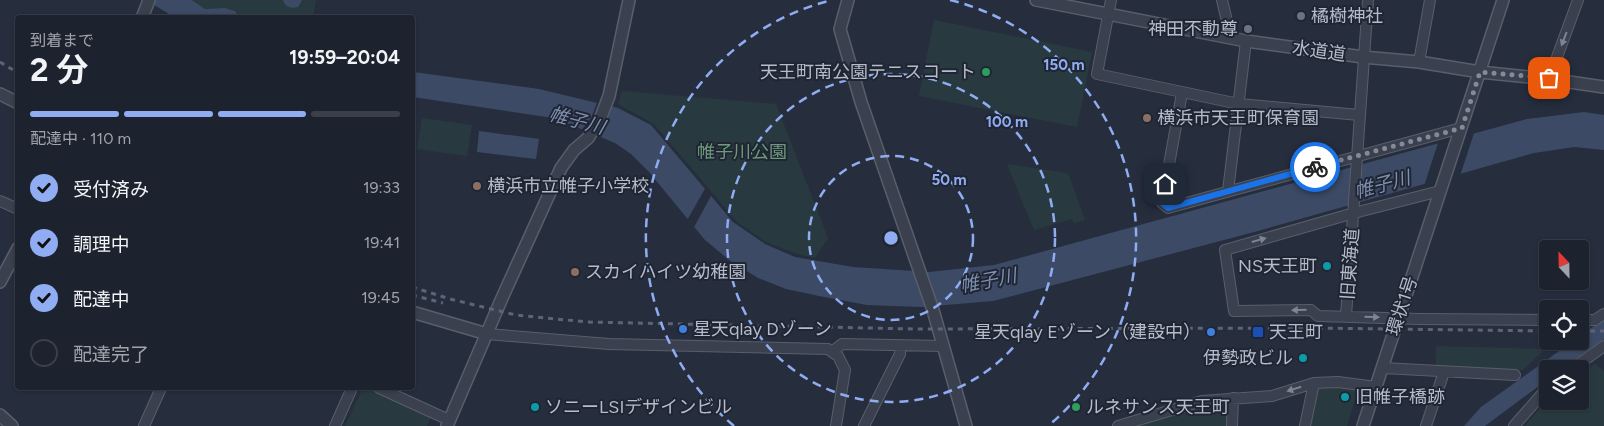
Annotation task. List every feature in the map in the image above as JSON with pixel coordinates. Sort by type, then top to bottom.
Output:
[{"type":"street","points":[[383,390],[448,423],[561,168],[574,150],[588,138],[602,117],[609,96],[629,0]]},
{"type":"street","points":[[848,0],[840,30],[861,102],[933,310],[966,426]]},
{"type":"street","name":"水道道","points":[[1036,0],[1246,41],[1363,57],[1419,62],[1480,72],[1549,78],[1604,87]]},
{"type":"street","points":[[1111,0],[1097,74],[1240,104],[1359,115]]},
{"type":"street","points":[[1222,0],[1231,38]]},
{"type":"street","points":[[1357,156],[1368,0]]},
{"type":"street","points":[[1419,62],[1430,0]]},
{"type":"street","points":[[1182,93],[1162,203],[1168,208],[1357,156],[1461,131],[1503,0]]},
{"type":"street","points":[[1549,78],[1578,0]]},
{"type":"street","points":[[1228,191],[1240,104],[1246,41]]},
{"type":"street","points":[[1,95],[15,102]]},
{"type":"street","name":"環状1号","points":[[1363,426],[1461,131]]},
{"type":"street","name":"旧東海道","points":[[1346,316],[1357,156]]},
{"type":"street","points":[[1441,188],[1225,250],[1234,311],[1311,310],[1318,316],[1539,320]]},
{"type":"street","points":[[0,201],[15,208]]},
{"type":"street","points":[[0,282],[15,254]]},
{"type":"street","points":[[415,313],[487,334],[609,344],[823,348],[838,356],[843,362],[845,370],[836,426]]},
{"type":"street","points":[[1589,320],[1595,320],[1604,314]]},
{"type":"street","points":[[833,352],[842,344],[943,346]]},
{"type":"street","points":[[864,426],[900,354],[900,345]]},
{"type":"street","points":[[1587,360],[1602,351]]},
{"type":"street","points":[[1383,368],[1515,375]]},
{"type":"street","points":[[1426,426],[1444,372]]},
{"type":"street","points":[[1118,426],[1202,402],[1272,396],[1314,383],[1338,382],[1376,387]]},
{"type":"street","points":[[1305,426],[1314,383]]},
{"type":"street","points":[[144,426],[160,390]]},
{"type":"street","points":[[335,426],[351,390]]},
{"type":"street","points":[[1514,426],[1539,397]]},
{"type":"street","points":[[1232,426],[1233,398]]},
{"type":"street","points":[[0,415],[12,426]]},
{"type":"green space","points":[[192,0],[316,0],[314,15],[238,15],[235,11],[225,8],[205,9]]},
{"type":"green space","points":[[934,20],[1092,52],[1077,127],[919,96]]},
{"type":"green space","name":"帷子川公園","points":[[622,91],[776,104],[828,238],[815,258],[797,254],[766,242],[737,222],[654,124],[618,104]]},
{"type":"green space","points":[[422,118],[472,125],[467,156],[417,149]]},
{"type":"green space","points":[[1007,164],[1068,173],[1085,220],[1074,223],[1072,219],[1034,230]]},
{"type":"green space","points":[[1436,346],[1544,350],[1523,370],[1436,366]]},
{"type":"green space","points":[[1595,364],[1604,371],[1604,426],[1525,426],[1539,409],[1589,410],[1589,368]]},
{"type":"green space","points":[[1318,386],[1358,388],[1347,426],[1311,426]]},
{"type":"green space","points":[[362,390],[372,390],[431,417],[427,426],[345,426]]},
{"type":"green space","points":[[1231,400],[1230,426],[1127,426],[1203,404]]},
{"type":"water","points":[[146,0],[192,0],[205,9],[225,8],[235,11],[238,15],[171,15]]},
{"type":"water","points":[[283,0],[302,0],[298,7],[293,8],[287,6]]},
{"type":"water","name":"帷子川","points":[[415,72],[539,89],[618,108],[651,125],[733,222],[765,244],[795,257],[853,267],[929,272],[994,265],[1527,119],[1584,112],[1604,115],[1604,150],[1574,147],[1534,153],[1258,231],[993,301],[922,307],[867,305],[786,289],[758,278],[729,260],[705,240],[649,172],[631,154],[615,143],[553,118],[415,97]]},
{"type":"water","points":[[479,131],[539,139],[536,159],[477,152]]},
{"type":"water","points":[[1604,319],[1604,339],[1589,350],[1589,330]]},
{"type":"water","points":[[1560,350],[1589,350],[1575,360],[1547,360]]},
{"type":"water","points":[[1539,365],[1539,386],[1485,426],[1464,426],[1481,407]]},
{"type":"pier","points":[[598,100],[613,104],[607,122],[597,138],[581,131],[592,116]]},
{"type":"pier","points":[[1475,130],[1460,176],[1424,186],[1439,140]]},
{"type":"pier","points":[[706,187],[712,194],[693,229],[686,222]]},
{"type":"railway","points":[[0,62],[15,71]]},
{"type":"railway","points":[[415,288],[450,299],[516,315],[587,322],[915,329],[1308,328],[1539,331]]},
{"type":"railway","points":[[415,296],[443,303]]},
{"type":"railway","points":[[1589,331],[1604,331]]},
{"type":"way so far","points":[[1315,167],[1462,128],[1480,72],[1549,78]]},
{"type":"place","name":"橘樹神社","points":[[1301,16]]},
{"type":"place","name":"神田不動尊","points":[[1248,29]]},
{"type":"place","name":"天王町南公園テニスコート","points":[[986,72]]},
{"type":"place","name":"横浜市天王町保育園","points":[[1147,118]]},
{"type":"place","name":"横浜市立帷子小学校","points":[[477,186]]},
{"type":"place","name":"NS天王町","points":[[1327,266]]},
{"type":"place","name":"スカイハイツ幼稚園","points":[[575,272]]},
{"type":"place","name":"星天qlay Dゾーン","points":[[683,329]]},
{"type":"place","name":"星天qlay Eゾーン（建設中）","points":[[1211,332]]},
{"type":"place","name":"天王町","points":[[1258,332]]},
{"type":"place","name":"伊勢政ビル","points":[[1303,358]]},
{"type":"place","name":"旧帷子橋跡","points":[[1345,397]]},
{"type":"place","name":"ソニーLSIデザインビル","points":[[535,407]]},
{"type":"place","name":"ルネサンス天王町","points":[[1076,407]]},
{"type":"route","points":[[1165,184],[1162,203],[1168,208],[1315,167]]}]
